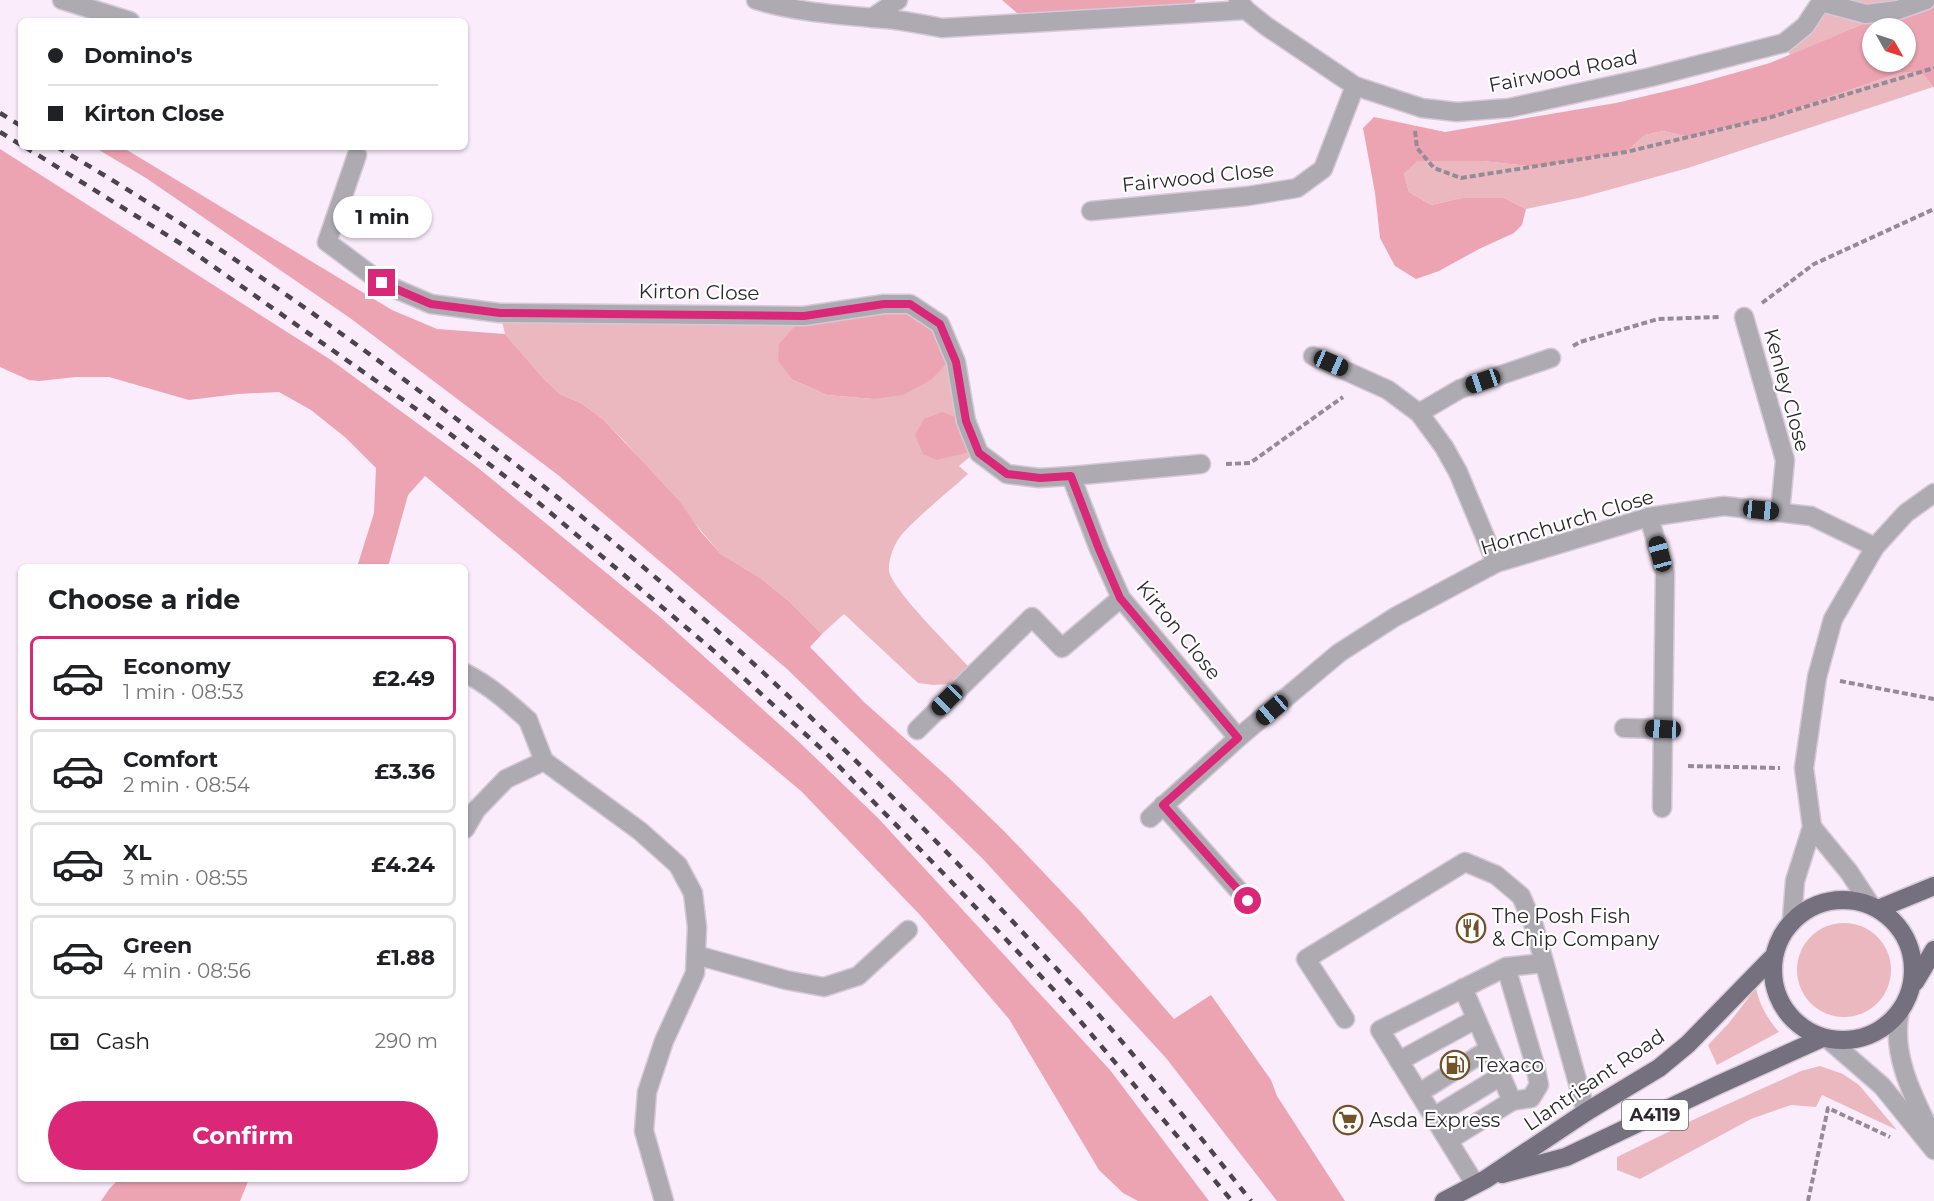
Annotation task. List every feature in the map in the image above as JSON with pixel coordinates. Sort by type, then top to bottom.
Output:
[{"type":"main road","points":[[1934,886],[1874,907],[1829,903],[1792,919],[1778,942],[1772,959],[1772,975],[1776,993],[1803,1029],[1824,1039],[1850,1040],[1877,1030],[1900,1011],[1934,950]]},
{"type":"main road","points":[[1874,907],[1893,919],[1907,940],[1915,966],[1911,989]]},
{"type":"main road","name":"Llantrisant Road","points":[[1444,1201],[1480,1181],[1659,1068],[1688,1044],[1772,959]]},
{"type":"main road","name":"Llantrisant Road","points":[[1480,1181],[1566,1157],[1718,1084],[1824,1039]]},
{"type":"street","points":[[62,0],[120,18]]},
{"type":"street","name":"Fairwood Road","points":[[756,0],[778,7],[827,15],[899,20],[942,28],[1242,5],[1266,26],[1354,86],[1422,108],[1457,112],[1509,108],[1651,78],[1784,43],[1805,26],[1821,1],[1866,14],[1898,10],[1926,0]]},
{"type":"street","points":[[872,18],[898,0]]},
{"type":"street","name":"Fairwood Close","points":[[1091,211],[1248,196],[1297,188],[1323,169],[1354,86]]},
{"type":"street","name":"Kirton Close","points":[[357,155],[327,242],[382,283],[431,304],[500,313],[804,316],[884,304],[910,304],[940,324],[956,362],[966,421],[979,453],[1007,474],[1040,478],[1201,464]]},
{"type":"street","name":"Kenley Close","points":[[1744,316],[1785,460],[1780,512]]},
{"type":"street","points":[[1313,356],[1388,390],[1419,413],[1444,447],[1458,472],[1497,563]]},
{"type":"street","points":[[1419,413],[1460,389],[1551,358]]},
{"type":"street","name":"Kirton Close","points":[[1071,476],[1120,598],[1238,738]]},
{"type":"street","points":[[1792,919],[1795,881],[1812,827],[1804,768],[1817,676],[1833,619],[1875,547],[1906,513],[1934,493]]},
{"type":"street","name":"Hornchurch Close","points":[[1248,901],[1157,812],[1238,738],[1339,653],[1395,617],[1497,563],[1650,517],[1724,506],[1811,516],[1875,547]]},
{"type":"street","points":[[1650,517],[1665,573],[1662,808]]},
{"type":"street","points":[[917,730],[1032,617],[1062,648],[1120,598]]},
{"type":"street","points":[[468,674],[507,700],[528,720],[544,761],[640,831],[678,865],[693,893],[697,927],[694,973],[664,1041],[647,1092],[644,1131],[664,1201]]},
{"type":"street","points":[[1624,728],[1663,729]]},
{"type":"street","points":[[468,824],[476,810],[506,779],[544,761]]},
{"type":"street","points":[[1812,827],[1850,872],[1874,907]]},
{"type":"street","points":[[1345,1019],[1306,959],[1465,862],[1496,875],[1521,896],[1534,926],[1586,1112]]},
{"type":"street","points":[[696,955],[786,980],[824,987],[858,976],[908,930]]},
{"type":"street","points":[[1480,1181],[1449,1140],[1380,1030],[1506,967],[1544,963]]},
{"type":"street","points":[[1449,1140],[1512,1101],[1531,1098],[1539,1085],[1506,967]]},
{"type":"street","points":[[1463,988],[1512,1101]]},
{"type":"street","points":[[1900,1011],[1896,1026],[1897,1045],[1909,1084],[1934,1139]]},
{"type":"street","points":[[1400,1061],[1476,1019]]},
{"type":"street","points":[[1824,1039],[1882,1086],[1934,1150]]},
{"type":"street","points":[[1419,1093],[1489,1049]]},
{"type":"street","points":[[1434,1116],[1501,1076]]},
{"type":"path","points":[[1422,108],[1415,124],[1417,148],[1434,168],[1461,178],[1647,147],[1768,118],[1934,68]]},
{"type":"path","points":[[1201,464],[1251,464],[1367,380]]},
{"type":"path","points":[[1817,676],[1934,699]]},
{"type":"path","points":[[1663,766],[1804,768]]},
{"type":"path","points":[[1808,1201],[1828,1108],[1892,1138]]},
{"type":"shaded area","points":[[1002,0],[1196,0],[1186,14],[1037,22],[1017,13]]},
{"type":"shaded area","points":[[1821,0],[1934,0],[1934,7],[1880,18],[1862,18],[1862,25],[1790,55],[1784,43]]},
{"type":"shaded area","points":[[1934,7],[1934,88],[1921,72],[1916,72],[1916,18],[1880,18]]},
{"type":"shaded area","points":[[1862,24],[1862,72],[1902,72],[1768,118],[1689,137],[1663,131],[1645,135],[1626,152],[1537,167],[1483,161],[1418,161],[1404,174],[1409,192],[1431,205],[1462,198],[1504,198],[1526,209],[1522,225],[1514,233],[1439,271],[1416,279],[1395,266],[1380,238],[1375,193],[1363,128],[1374,117],[1445,132],[1616,103],[1770,63]]},
{"type":"shaded area","points":[[1902,72],[1921,72],[1933,87],[1688,168],[1583,197],[1526,209],[1504,198],[1462,198],[1431,205],[1409,192],[1404,174],[1418,161],[1483,161],[1537,167],[1626,152],[1645,135],[1663,131],[1689,137],[1768,118]]},
{"type":"shaded area","points":[[0,149],[331,360],[477,467],[659,616],[798,741],[878,818],[1110,1070],[1209,1201],[1138,1201],[1123,1193],[1099,1170],[1009,1019],[921,916],[801,791],[425,476],[408,495],[389,564],[358,564],[374,513],[376,468],[346,438],[311,410],[279,392],[189,400],[109,377],[76,377],[39,381],[29,380],[0,367]]},
{"type":"shaded area","points":[[99,150],[127,150],[392,310],[437,329],[505,334],[560,394],[581,403],[603,419],[680,502],[701,532],[721,554],[762,579],[791,603],[822,634],[810,647],[864,702],[1004,831],[1081,912],[1174,1019],[1211,995],[1271,1080],[1277,1096],[1345,1201],[1277,1201],[1166,1058],[982,858],[787,669],[558,475],[350,318],[146,178]]},
{"type":"shaded area","points":[[884,304],[940,324],[954,356],[931,380],[903,395],[873,399],[827,395],[793,380],[778,361],[779,344],[804,316]]},
{"type":"shaded area","points":[[500,313],[804,316],[793,380],[827,395],[873,399],[954,356],[978,450],[959,466],[968,474],[900,537],[891,556],[889,571],[911,605],[968,666],[951,684],[918,683],[844,614],[822,634],[791,603],[762,579],[721,554],[603,419],[581,403],[560,394],[544,379],[505,334]]},
{"type":"shaded area","points":[[942,412],[966,421],[978,450],[937,460],[923,454],[915,435],[924,419]]},
{"type":"shaded area","points":[[1844,923],[1862,926],[1877,937],[1888,952],[1891,970],[1888,988],[1877,1003],[1862,1014],[1844,1017],[1826,1014],[1811,1003],[1800,988],[1797,970],[1800,952],[1811,937],[1826,926]]},
{"type":"shaded area","points":[[1756,988],[1765,1011],[1779,1032],[1717,1065],[1708,1045],[1729,1023]]},
{"type":"shaded area","points":[[1820,1066],[1843,1074],[1859,1085],[1897,1130],[1822,1095],[1816,1107],[1791,1105],[1751,1119],[1640,1179],[1617,1170],[1617,1157],[1801,1071]]},
{"type":"shaded area","points":[[116,1182],[248,1182],[240,1201],[101,1201]]},
{"type":"railway","points":[[0,113],[18,124]]},
{"type":"railway","points":[[0,132],[18,143]]},
{"type":"railway","points":[[30,150],[183,245],[436,423],[533,498],[714,651],[825,752],[1054,990],[1232,1201]]},
{"type":"railway","points":[[62,150],[188,228],[357,345],[530,476],[701,616],[847,753],[1016,925],[1118,1037],[1251,1201]]},
{"type":"place","name":"The Posh Fish & Chip Company","points":[[1471,928]]},
{"type":"place","name":"Texaco","points":[[1455,1065]]},
{"type":"place","name":"Asda Express","points":[[1348,1120]]},
{"type":"route","points":[[382,283],[431,304],[500,313],[804,316],[884,304],[910,304],[940,324],[956,362],[966,421],[979,453],[1007,474],[1040,478],[1071,476],[1120,598],[1238,738],[1163,805],[1248,901]]}]
